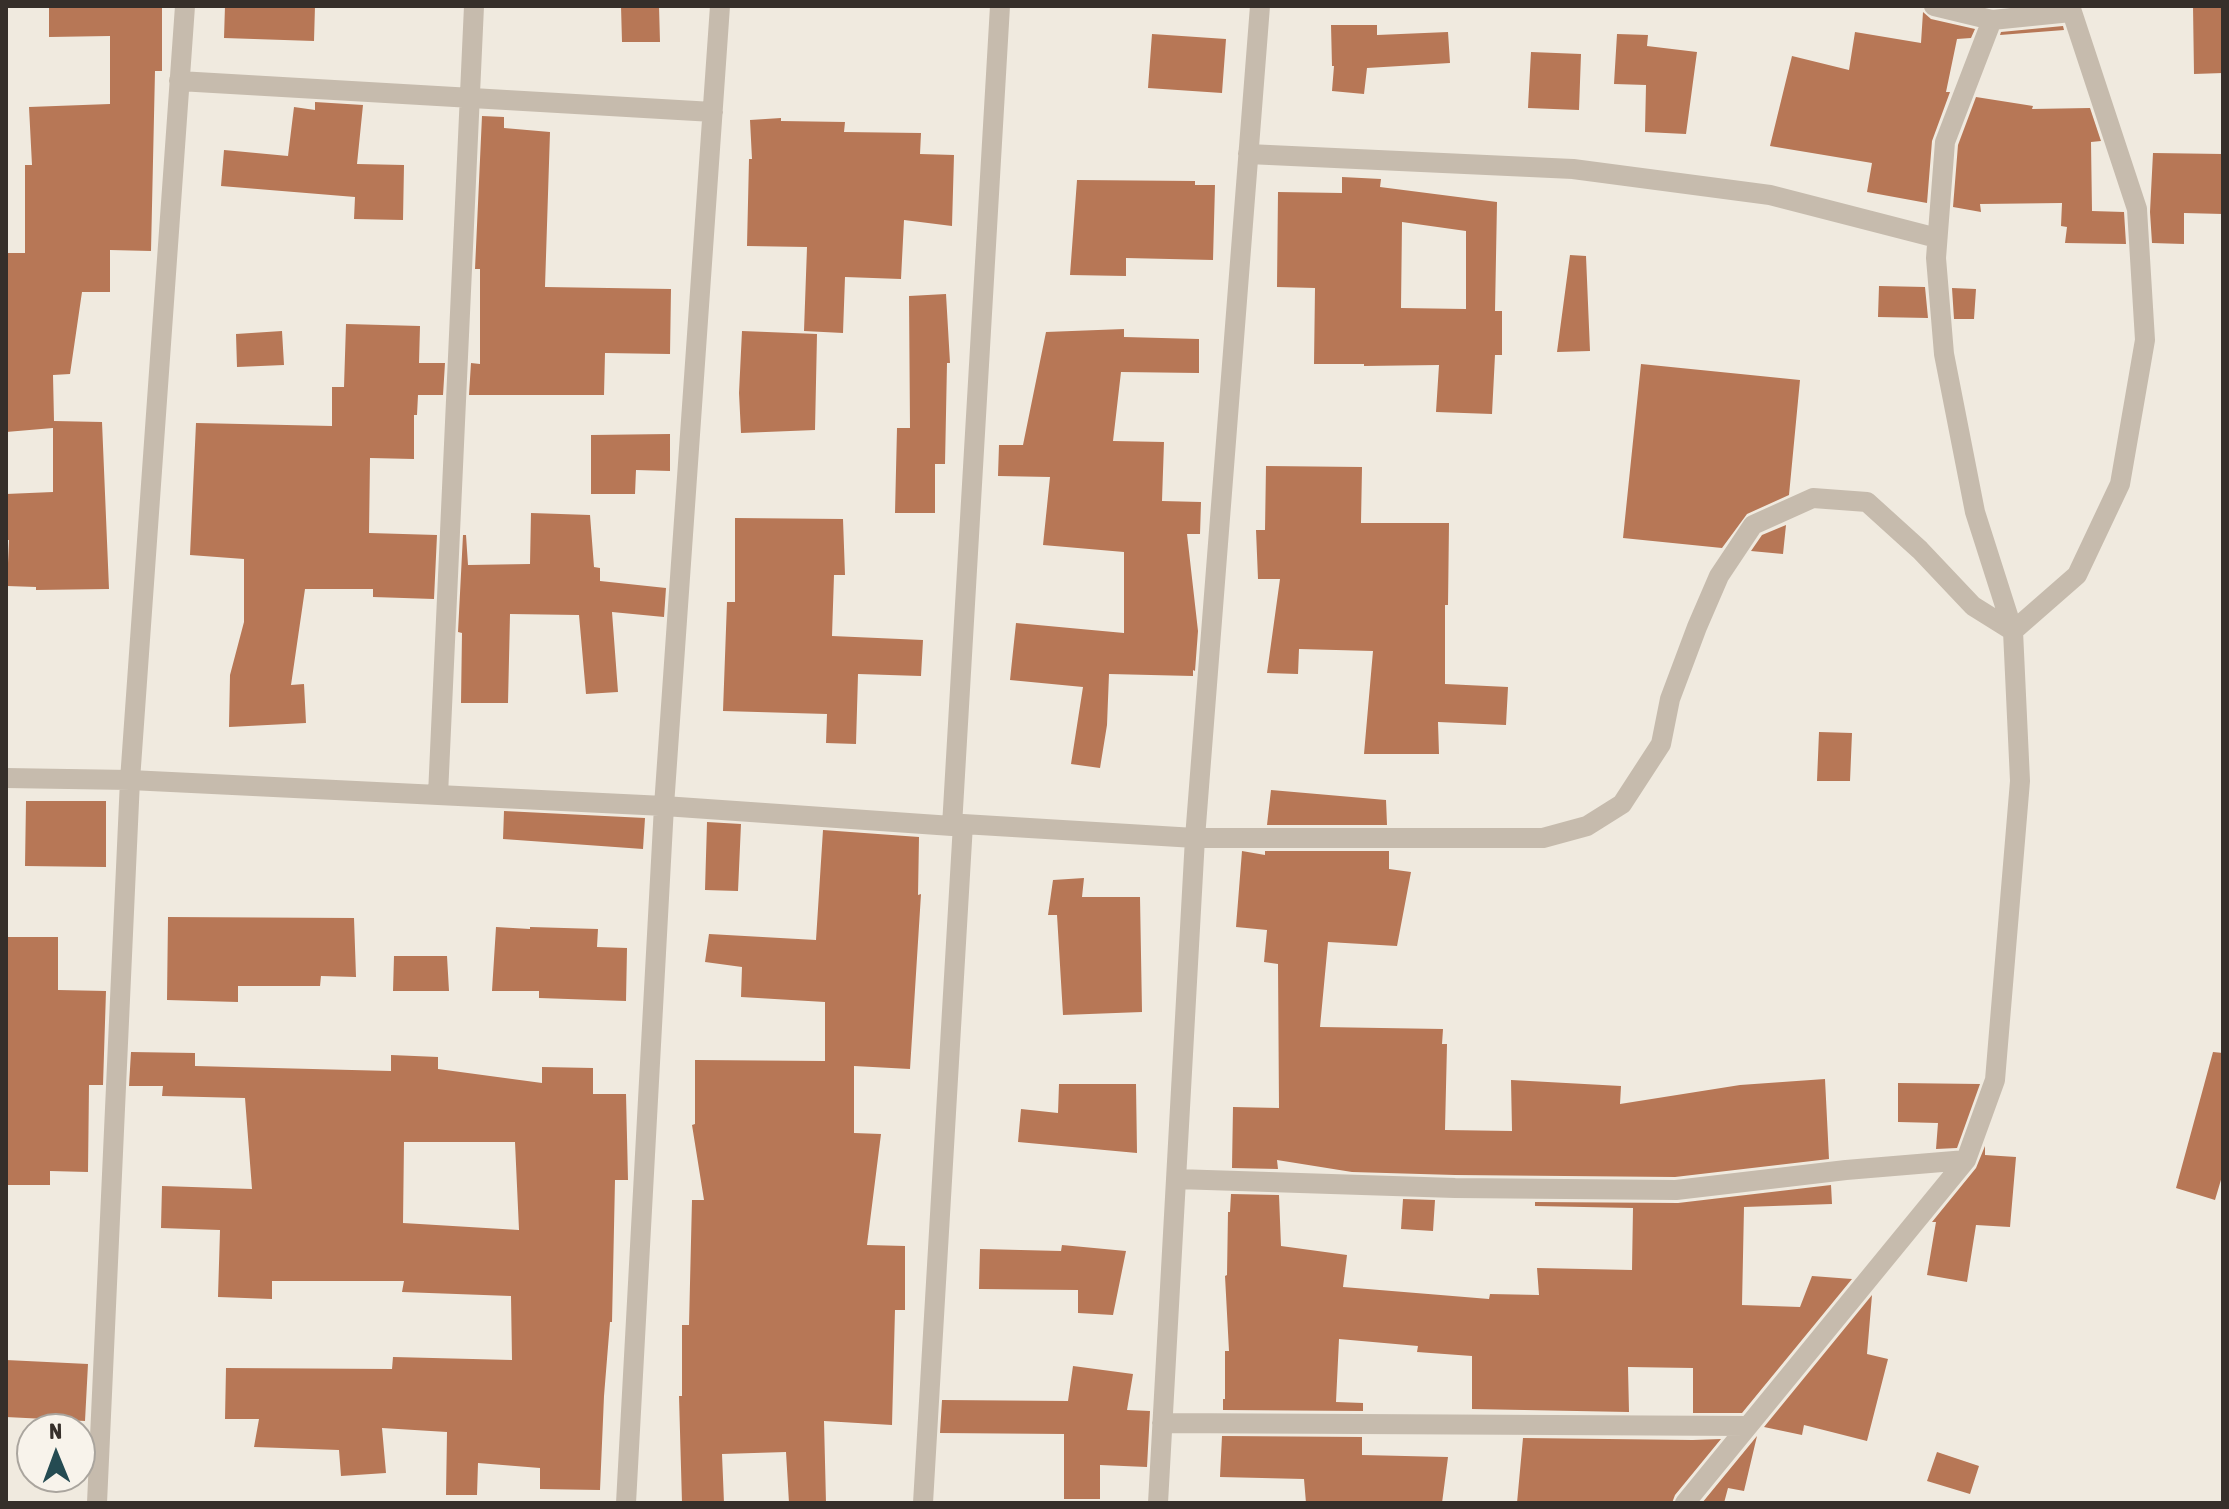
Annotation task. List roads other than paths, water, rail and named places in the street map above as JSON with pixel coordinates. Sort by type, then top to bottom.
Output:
[{"type":"street","points":[[97,1503],[130,780],[185,6]]},
{"type":"street","points":[[438,795],[474,6]]},
{"type":"street","points":[[626,1503],[664,806],[720,6]]},
{"type":"street","points":[[923,1503],[1000,6]]},
{"type":"street","points":[[1158,1503],[1195,838],[1260,6]]},
{"type":"street","points":[[1934,6],[1992,20],[2070,9],[2137,209],[2145,340],[2120,484],[2077,575],[2013,631]]},
{"type":"street","points":[[1685,1503],[1966,1160],[1995,1080],[2020,781],[2013,631],[1975,512],[1944,354],[1936,258],[1945,142],[1992,20]]},
{"type":"street","points":[[179,81],[713,112]]},
{"type":"street","points":[[1248,154],[1573,169],[1770,195],[1937,238]]},
{"type":"street","points":[[6,778],[130,780],[664,806],[1195,838],[1543,838],[1587,826],[1622,804],[1661,744],[1670,699],[1719,576],[1753,525],[1813,498],[1867,502],[1920,550],[1973,606],[2013,631]]},
{"type":"street","points":[[1176,1179],[1455,1188],[1676,1190],[1846,1170],[1966,1160]]},
{"type":"street","points":[[1162,1423],[1747,1426]]}]
